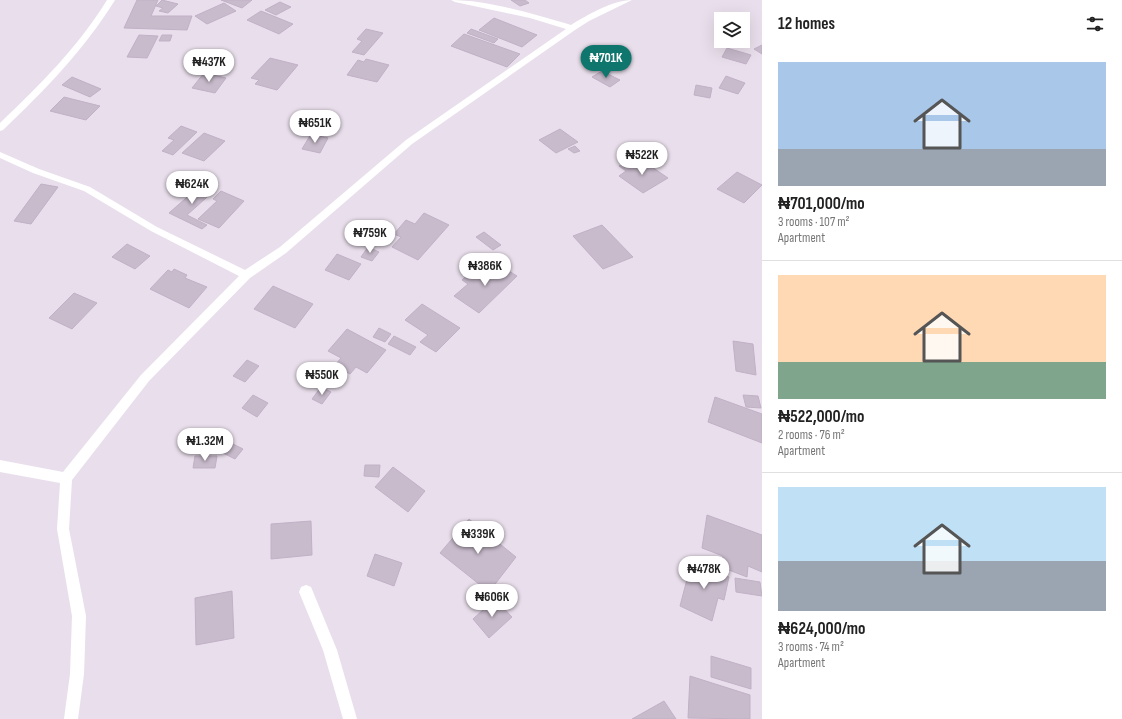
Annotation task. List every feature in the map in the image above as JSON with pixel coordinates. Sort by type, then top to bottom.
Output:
[{"type":"street","points":[[0,128],[57,73],[99,21],[112,0]]},
{"type":"street","points":[[455,0],[531,16],[572,28]]},
{"type":"street","points":[[71,719],[77,674],[79,616],[63,529],[66,478],[145,378],[246,275],[282,250],[409,142],[572,28],[586,19],[628,0]]},
{"type":"street","points":[[0,155],[36,171],[87,189],[154,229],[246,275]]},
{"type":"street","points":[[0,466],[66,478]]},
{"type":"street","points":[[306,592],[330,650],[350,719]]},
{"type":"building","points":[[137,0],[158,0],[151,16],[192,16],[187,30],[124,28]]},
{"type":"building","points":[[162,0],[178,4],[168,13],[159,11],[163,8],[156,6]]},
{"type":"building","points":[[221,0],[252,0],[242,8]]},
{"type":"building","points":[[511,0],[525,0],[529,3],[520,6]]},
{"type":"building","points":[[280,2],[291,7],[276,15],[265,10]]},
{"type":"building","points":[[224,3],[236,11],[207,24],[195,16]]},
{"type":"building","points":[[261,11],[293,24],[279,34],[247,20]]},
{"type":"building","points":[[494,18],[537,35],[522,47],[479,30]]},
{"type":"building","points":[[366,29],[383,33],[364,55],[352,52],[362,41],[357,39]]},
{"type":"building","points":[[471,29],[498,39],[494,43],[467,33]]},
{"type":"building","points":[[464,34],[520,54],[507,67],[451,46]]},
{"type":"building","points":[[139,35],[158,36],[147,58],[127,57]]},
{"type":"building","points":[[162,35],[172,35],[170,41],[159,41]]},
{"type":"building","points":[[762,45],[762,54],[754,49]]},
{"type":"building","points":[[727,48],[751,55],[746,64],[722,57]]},
{"type":"building","points":[[270,58],[298,65],[277,90],[255,84],[259,80],[251,78]]},
{"type":"building","points":[[366,59],[389,65],[377,82],[347,75],[358,60],[364,62]]},
{"type":"building","points":[[212,64],[221,66],[216,73],[207,72]]},
{"type":"building","points":[[602,71],[620,80],[610,87],[592,77]]},
{"type":"building","points":[[204,73],[226,78],[215,93],[192,88]]},
{"type":"building","points":[[726,76],[745,83],[738,94],[719,88]]},
{"type":"building","points":[[72,77],[101,89],[90,97],[62,85]]},
{"type":"building","points":[[696,85],[712,88],[710,98],[694,95]]},
{"type":"building","points":[[64,97],[100,106],[86,120],[50,111]]},
{"type":"building","points":[[181,126],[197,132],[173,155],[162,151],[174,140],[168,138]]},
{"type":"building","points":[[560,129],[578,142],[556,153],[539,140]]},
{"type":"building","points":[[204,133],[225,141],[204,161],[182,153]]},
{"type":"building","points":[[311,134],[328,138],[320,153],[302,149]]},
{"type":"building","points":[[575,146],[580,151],[574,153],[568,149]]},
{"type":"building","points":[[628,160],[638,167],[646,163],[668,178],[643,193],[619,176],[626,171],[619,166]]},
{"type":"building","points":[[737,172],[762,185],[744,203],[717,189]]},
{"type":"building","points":[[41,184],[58,187],[31,224],[14,221]]},
{"type":"building","points":[[202,184],[215,190],[187,215],[207,225],[202,229],[169,213]]},
{"type":"building","points":[[221,191],[244,201],[219,228],[198,219],[217,201],[213,199]]},
{"type":"building","points":[[424,213],[449,225],[418,260],[392,247],[401,237],[394,234],[406,220],[415,224]]},
{"type":"building","points":[[602,225],[633,257],[603,269],[573,236]]},
{"type":"building","points":[[484,232],[501,245],[493,250],[476,237]]},
{"type":"building","points":[[127,244],[150,256],[135,269],[112,257]]},
{"type":"building","points":[[368,247],[379,252],[372,261],[361,257]]},
{"type":"building","points":[[337,254],[361,264],[349,280],[325,270]]},
{"type":"building","points":[[494,262],[517,276],[479,313],[454,296],[468,284],[462,280],[473,270],[481,275]]},
{"type":"building","points":[[174,269],[187,275],[185,278],[207,287],[189,308],[150,289],[168,270],[172,272]]},
{"type":"building","points":[[273,286],[313,304],[295,328],[254,309]]},
{"type":"building","points":[[74,293],[97,303],[72,329],[49,318]]},
{"type":"building","points":[[422,304],[460,328],[436,352],[420,342],[428,335],[405,320]]},
{"type":"building","points":[[379,328],[391,334],[385,342],[373,337]]},
{"type":"building","points":[[347,329],[386,350],[367,373],[356,367],[350,374],[335,365],[341,358],[328,351]]},
{"type":"building","points":[[394,336],[416,347],[410,355],[388,344]]},
{"type":"building","points":[[733,341],[753,344],[756,375],[736,371]]},
{"type":"building","points":[[247,360],[259,366],[245,382],[233,376]]},
{"type":"building","points":[[321,387],[331,392],[322,404],[312,399]]},
{"type":"building","points":[[253,395],[268,403],[257,417],[242,408]]},
{"type":"building","points":[[743,395],[758,396],[761,408],[746,407]]},
{"type":"building","points":[[715,397],[762,414],[762,443],[708,422]]},
{"type":"building","points":[[225,440],[243,449],[235,459],[217,450]]},
{"type":"building","points":[[195,456],[217,456],[215,468],[193,468]]},
{"type":"building","points":[[365,465],[380,465],[379,477],[364,476]]},
{"type":"building","points":[[393,467],[425,491],[408,512],[375,487]]},
{"type":"building","points":[[707,515],[762,535],[762,572],[748,566],[747,577],[721,567],[723,556],[702,548]]},
{"type":"building","points":[[469,519],[516,557],[489,592],[440,553]]},
{"type":"building","points":[[311,521],[312,555],[271,559],[271,524]]},
{"type":"building","points":[[375,554],[402,563],[394,586],[367,576]]},
{"type":"building","points":[[692,560],[729,577],[724,600],[718,598],[712,621],[680,606]]},
{"type":"building","points":[[735,578],[760,582],[762,596],[736,592]]},
{"type":"building","points":[[232,591],[234,638],[196,645],[195,598]]},
{"type":"building","points":[[495,599],[512,617],[489,638],[473,619]]},
{"type":"building","points":[[711,656],[751,668],[751,689],[711,677]]},
{"type":"building","points":[[690,676],[750,695],[750,719],[688,718]]},
{"type":"building","points":[[664,701],[676,719],[632,719]]}]
